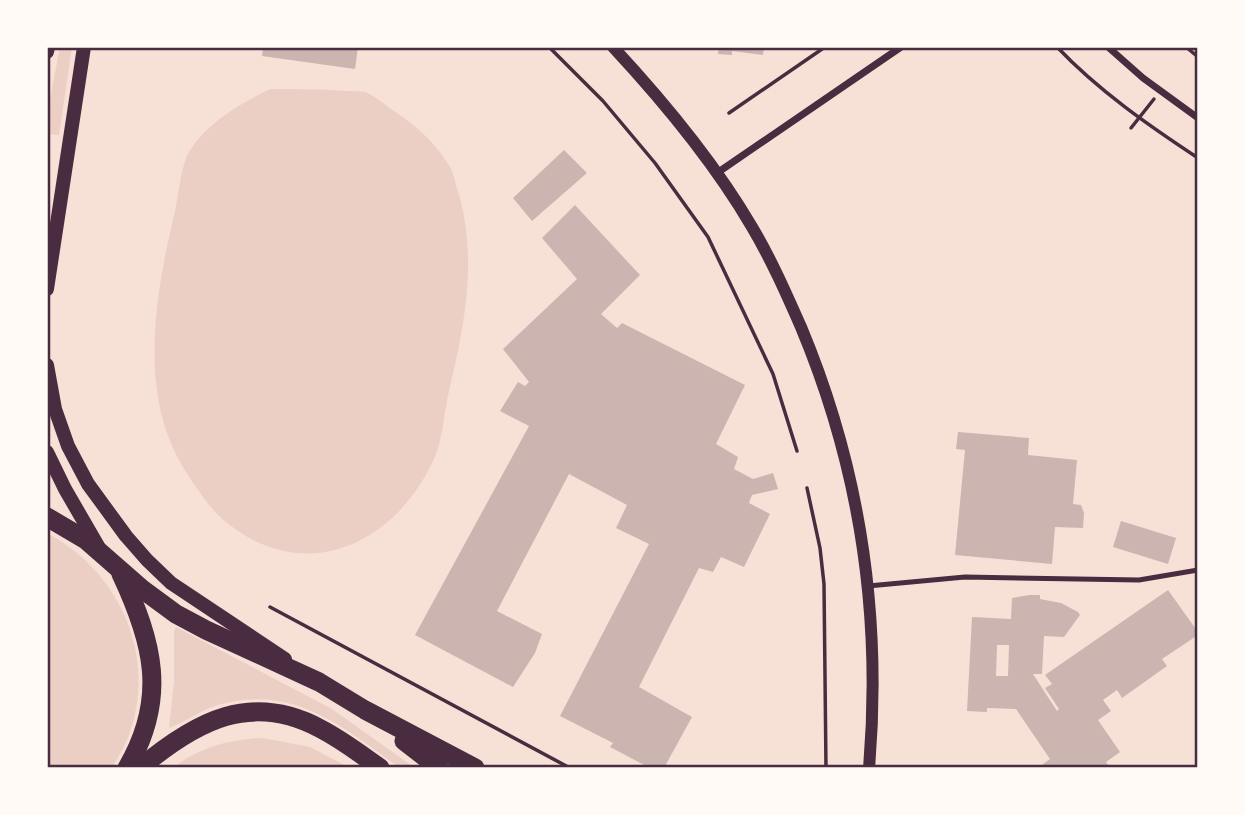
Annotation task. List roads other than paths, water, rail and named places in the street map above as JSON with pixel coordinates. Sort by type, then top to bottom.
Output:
[{"type":"highway","points":[[47,517],[72,530],[176,614],[319,682],[365,710],[475,768]]},
{"type":"highway","points":[[110,560],[146,635],[153,685],[146,726],[127,768]]},
{"type":"highway","points":[[365,710],[439,768]]},
{"type":"highway","points":[[141,768],[170,744],[200,725],[225,716],[257,711],[287,716],[319,727],[380,768]]},
{"type":"main road","points":[[47,52],[48,47]]},
{"type":"main road","points":[[47,289],[84,47]]},
{"type":"main road","points":[[47,365],[57,415],[78,467],[137,550],[171,583],[319,682]]},
{"type":"main road","points":[[47,452],[65,489],[110,560]]},
{"type":"street","points":[[613,47],[670,111],[717,173],[766,251],[815,362],[847,463],[860,526],[868,586],[873,661],[869,768]]},
{"type":"street","points":[[717,173],[901,47]]},
{"type":"street","points":[[1108,47],[1160,91],[1198,118]]},
{"type":"lane","points":[[868,586],[965,578],[1133,580],[1198,569]]}]
